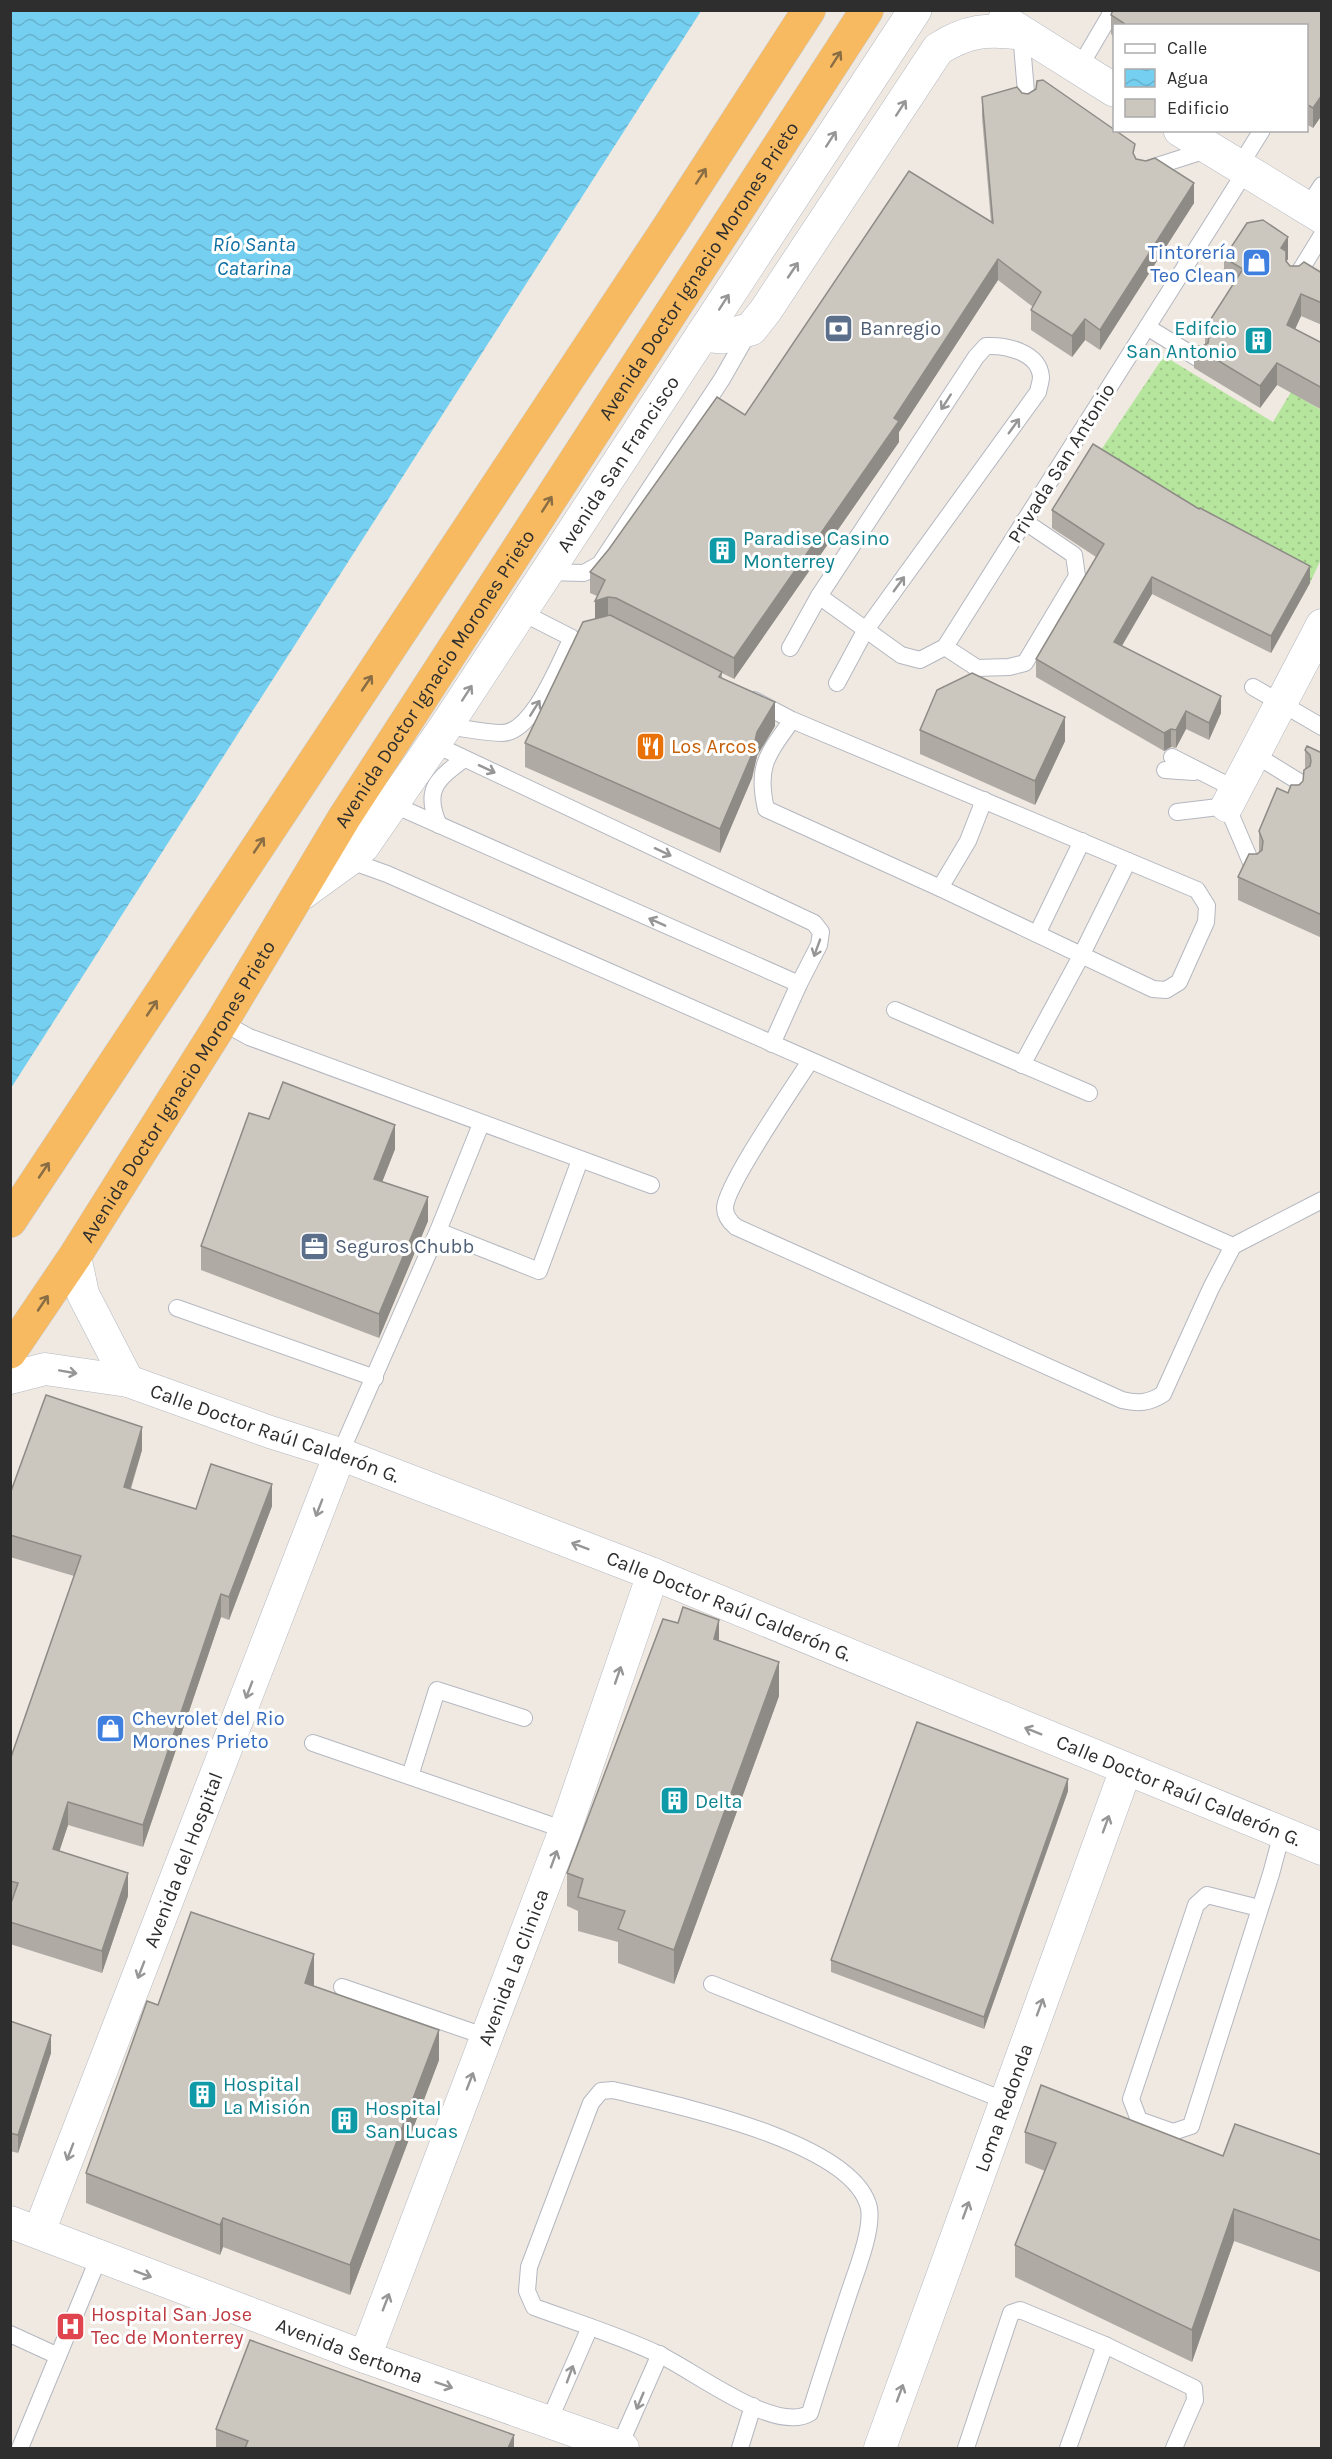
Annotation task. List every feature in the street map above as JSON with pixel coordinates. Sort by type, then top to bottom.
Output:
[{"type":"highway","points":[[10,1221],[670,225],[809,10]]},
{"type":"highway","name":"Avenida Doctor Ignacio Morones Prieto","points":[[10,1352],[75,1256],[222,1022],[344,818],[867,10]]},
{"type":"street","name":"Avenida San Francisco","points":[[297,897],[355,853],[393,804],[915,10]]},
{"type":"street","points":[[989,10],[1014,22],[1113,89]]},
{"type":"street","points":[[702,335],[723,337],[751,329],[766,310],[938,49],[957,38],[979,31],[999,30],[1014,22]]},
{"type":"street","points":[[1183,132],[1242,169],[1318,211]]},
{"type":"street","points":[[1231,798],[1322,626]]},
{"type":"street","name":"Calle Doctor Raúl Calderón G.","points":[[75,1256],[84,1294],[128,1381]]},
{"type":"street","name":"Calle Doctor Raúl Calderón G.","points":[[10,1378],[45,1369],[128,1381],[340,1454],[653,1574],[1322,1849]]},
{"type":"street","name":"Avenida del Hospital","points":[[25,2227],[340,1454]]},
{"type":"street","name":"Avenida La Clinica","points":[[365,2357],[564,1830],[653,1574]]},
{"type":"street","name":"Loma Redonda","points":[[880,2448],[1126,1769]]},
{"type":"street","name":"Avenida Sertoma","points":[[25,2227],[365,2357],[621,2448]]},
{"type":"lane","points":[[1079,68],[1113,10]]},
{"type":"lane","points":[[1014,22],[1028,104]]},
{"type":"lane","name":"Privada San Antonio","points":[[945,647],[1147,327],[1242,169],[1261,132]]},
{"type":"lane","points":[[1143,171],[1210,149]]},
{"type":"lane","points":[[1295,279],[1318,211]]},
{"type":"lane","points":[[1147,327],[1199,359]]},
{"type":"lane","points":[[547,572],[584,573],[600,564],[722,379],[751,329]]},
{"type":"lane","points":[[790,648],[819,596],[976,357],[986,346],[1000,345],[1018,350],[1036,363],[1041,376],[1038,392],[865,631],[837,683]]},
{"type":"lane","points":[[819,596],[901,655],[920,660],[945,647],[977,668],[1009,667],[1024,663],[1077,576],[1074,555],[1024,521]]},
{"type":"lane","points":[[520,612],[572,638],[592,633]]},
{"type":"lane","points":[[440,735],[504,734],[519,729],[534,712],[572,638]]},
{"type":"lane","points":[[1253,687],[1322,727]]},
{"type":"lane","points":[[739,693],[792,720],[1197,890],[1207,906],[1206,922],[1179,982],[1166,990],[1153,989],[766,809],[762,789],[762,767],[792,720]]},
{"type":"lane","points":[[440,735],[464,759],[814,923],[821,932],[819,945],[772,1044]]},
{"type":"lane","points":[[1254,754],[1282,771],[1298,791]]},
{"type":"lane","points":[[439,825],[432,810],[431,796],[441,777],[464,759]]},
{"type":"lane","points":[[1168,763],[1201,772],[1231,798],[1253,867]]},
{"type":"lane","points":[[1177,812],[1231,798]]},
{"type":"lane","points":[[940,888],[968,841],[984,800]]},
{"type":"lane","points":[[393,804],[799,984]]},
{"type":"lane","points":[[1037,934],[1082,841]]},
{"type":"lane","points":[[355,853],[387,874],[1233,1246]]},
{"type":"lane","points":[[1022,1065],[1081,956],[1128,861]]},
{"type":"lane","points":[[895,1011],[1089,1093]]},
{"type":"lane","points":[[222,1022],[249,1037],[651,1185]]},
{"type":"lane","points":[[810,1061],[746,1162],[726,1200],[724,1209],[731,1222],[736,1227],[1122,1400],[1141,1403],[1163,1394],[1211,1288],[1233,1246],[1322,1200]]},
{"type":"lane","points":[[340,1454],[438,1232],[481,1124]]},
{"type":"lane","points":[[438,1232],[539,1271],[580,1160]]},
{"type":"lane","points":[[177,1308],[375,1377]]},
{"type":"lane","points":[[410,1776],[437,1690],[524,1718]]},
{"type":"lane","points":[[313,1743],[564,1830]]},
{"type":"lane","points":[[1259,1908],[1206,1895],[1196,1905],[1131,2098],[1139,2120],[1173,2132],[1191,2126],[1259,1908],[1282,1833]]},
{"type":"lane","points":[[712,1984],[1006,2101]]},
{"type":"lane","points":[[342,1987],[487,2037]]},
{"type":"lane","points":[[613,2090],[745,2124],[804,2148],[857,2184],[869,2208],[866,2240],[810,2413],[801,2419],[791,2419],[730,2397],[660,2354],[590,2327],[534,2307],[527,2291],[529,2267],[591,2103],[601,2091],[613,2090]]},
{"type":"lane","points":[[20,2448],[99,2257]]},
{"type":"lane","points":[[966,2448],[1013,2311],[1020,2310],[1105,2345],[1194,2388],[1195,2400],[1174,2448]]},
{"type":"lane","points":[[549,2421],[590,2327]]},
{"type":"lane","points":[[10,2334],[58,2356]]},
{"type":"lane","points":[[1068,2448],[1105,2345]]},
{"type":"lane","points":[[621,2448],[660,2354]]},
{"type":"lane","points":[[740,2448],[753,2406]]},
{"type":"green space","points":[[1164,356],[1273,422],[1291,392],[1321,410],[1321,559],[1310,583],[1093,462]]},
{"type":"water","name":"Río Santa Catarina","points":[[10,11],[701,11],[11,1088]]},
{"type":"building","points":[[1113,10],[1322,10],[1322,95],[1313,108],[1308,105],[1308,24],[1125,24],[1111,15]]},
{"type":"building","points":[[1043,80],[1113,129],[1113,132],[1118,132],[1135,144],[1133,153],[1136,159],[1146,161],[1155,158],[1194,183],[1100,330],[1085,319],[1072,336],[1031,310],[1041,292],[998,259],[894,418],[899,421],[734,658],[616,598],[608,597],[595,601],[605,580],[590,572],[609,549],[717,397],[745,415],[909,171],[993,223],[982,97],[1017,87],[1022,93],[1028,94],[1036,89],[1037,81]]},
{"type":"building","name":"Edifcio San Antonio","points":[[1263,220],[1288,237],[1281,248],[1286,251],[1286,261],[1290,266],[1299,266],[1304,262],[1322,273],[1322,303],[1301,294],[1287,325],[1322,343],[1322,388],[1277,363],[1260,386],[1194,346],[1203,346],[1208,343],[1209,337],[1205,328],[1243,269],[1224,258],[1247,223]]},
{"type":"building","points":[[1093,444],[1199,509],[1310,566],[1271,636],[1152,577],[1114,642],[1221,696],[1209,723],[1186,711],[1176,730],[1171,729],[1164,733],[1036,659],[1104,544],[1052,510]]},
{"type":"building","name":"Los Arcos","points":[[610,615],[722,672],[719,677],[775,702],[757,732],[752,754],[720,829],[525,743],[583,622]]},
{"type":"building","points":[[972,673],[1065,717],[1035,781],[920,730],[937,690]]},
{"type":"building","points":[[1307,746],[1322,753],[1322,915],[1238,877],[1249,854],[1257,854],[1262,850],[1263,841],[1259,831],[1277,788],[1288,793],[1291,785],[1299,785],[1303,781],[1304,770],[1310,766],[1311,761],[1310,755],[1305,750]]},
{"type":"building","name":"Seguros Chubb","points":[[283,1082],[395,1125],[374,1179],[428,1197],[379,1314],[201,1246],[249,1113],[269,1119]]},
{"type":"building","points":[[46,1395],[142,1427],[124,1487],[196,1509],[211,1464],[272,1484],[229,1597],[221,1594],[143,1825],[68,1802],[53,1849],[128,1873],[102,1951],[10,1922],[10,1906],[18,1883],[10,1881],[10,1760],[81,1556],[10,1535],[10,1494]]},
{"type":"building","name":"Delta","points":[[683,1607],[719,1620],[714,1639],[779,1662],[674,1950],[618,1929],[625,1911],[578,1897],[583,1879],[567,1873],[663,1619],[678,1623]]},
{"type":"building","points":[[917,1722],[1068,1779],[984,2017],[831,1960]]},
{"type":"building","points":[[191,1912],[314,1954],[305,1983],[439,2030],[350,2265],[223,2218],[220,2225],[86,2173],[147,2001],[158,2005]]},
{"type":"building","points":[[10,2021],[51,2035],[18,2135],[10,2133]]},
{"type":"building","points":[[1041,2085],[1223,2156],[1235,2124],[1322,2155],[1322,2241],[1234,2209],[1192,2330],[1015,2245],[1056,2143],[1025,2132]]},
{"type":"building","points":[[250,2340],[514,2435],[508,2448],[245,2448],[248,2441],[216,2429]]},
{"type":"place","name":"Tintorería Teo Clean","points":[[1257,263]]},
{"type":"place","name":"Banregio","points":[[839,328]]},
{"type":"place","name":"Edifcio San Antonio","points":[[1258,340]]},
{"type":"place","name":"Paradise Casino Monterrey","points":[[722,550]]},
{"type":"place","name":"Los Arcos","points":[[650,746]]},
{"type":"place","name":"Seguros Chubb","points":[[314,1246]]},
{"type":"place","name":"Chevrolet del Rio Morones Prieto","points":[[111,1729]]},
{"type":"place","name":"Delta","points":[[674,1801]]},
{"type":"place","name":"Hospital La Misión","points":[[202,2095]]},
{"type":"place","name":"Hospital San Lucas","points":[[344,2120]]},
{"type":"place","name":"Hospital San Jose Tec de Monterrey","points":[[70,2326]]}]
